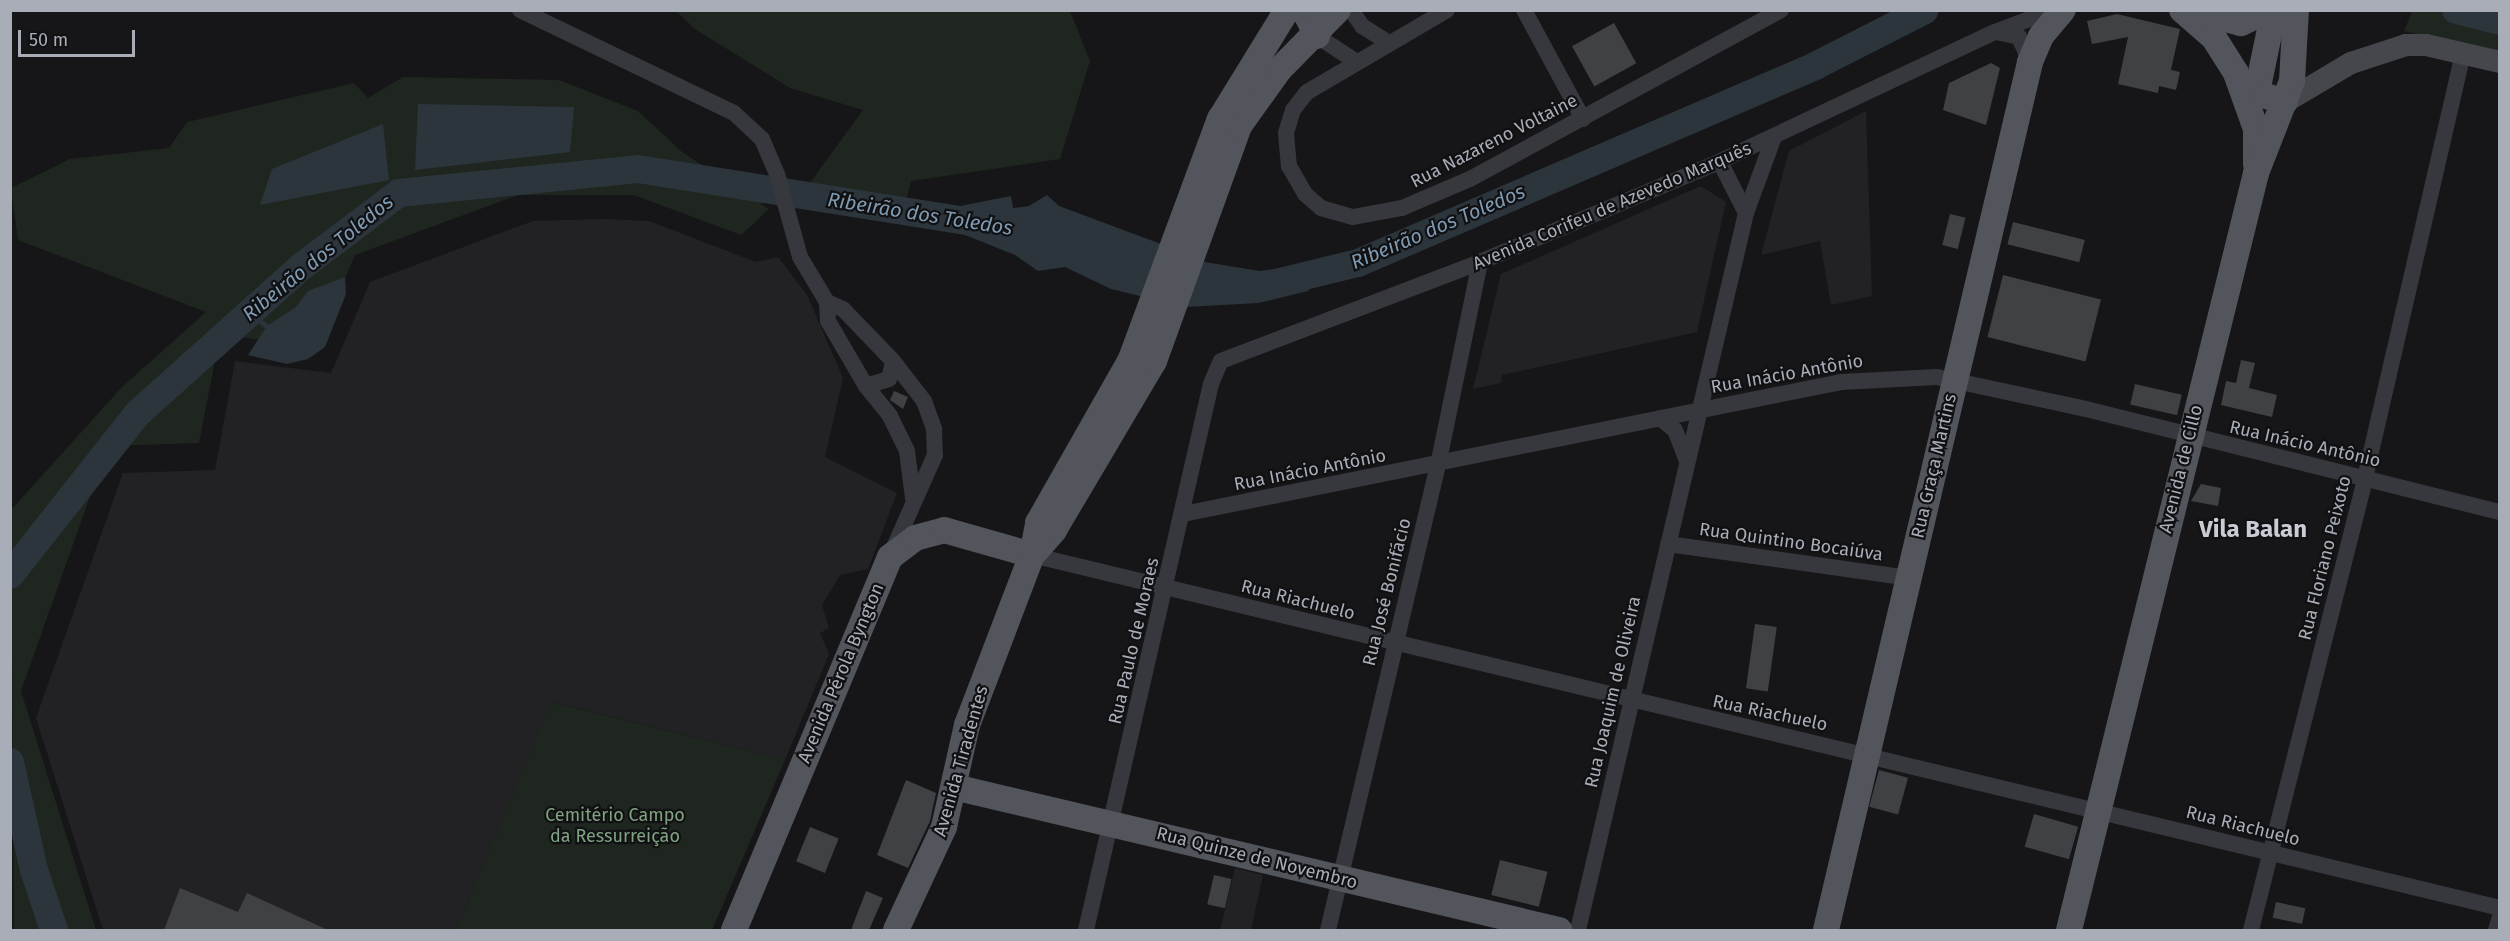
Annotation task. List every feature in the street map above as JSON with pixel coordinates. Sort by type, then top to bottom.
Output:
[{"type":"main road","points":[[1190,225],[1220,119],[1287,10]]},
{"type":"main road","points":[[1304,10],[1317,36]]},
{"type":"main road","points":[[1190,225],[1239,126],[1279,70],[1317,36],[1338,10]]},
{"type":"main road","name":"Rua Graça Martins","points":[[1826,930],[2030,62],[2041,36],[2063,10]]},
{"type":"main road","points":[[2182,10],[2214,38],[2236,73],[2256,129],[2256,173]]},
{"type":"main road","points":[[2192,10],[2241,23],[2269,10]]},
{"type":"main road","points":[[2274,10],[2258,87],[2263,95],[2285,102],[2351,63],[2389,49],[2426,45],[2499,62]]},
{"type":"main road","name":"Avenida de Cillo","points":[[2069,930],[2256,173],[2285,102],[2294,69],[2296,10]]},
{"type":"main road","name":"Avenida Tiradentes","points":[[896,930],[944,827],[967,725],[1032,555],[1054,530],[1136,395],[1155,329],[1190,225]]},
{"type":"main road","points":[[890,557],[915,538],[944,530],[1032,555]]},
{"type":"main road","name":"Avenida Pérola Byngton","points":[[734,930],[890,557]]},
{"type":"main road","name":"Rua Quinze de Novembro","points":[[954,787],[1559,930]]},
{"type":"street","points":[[520,10],[734,112],[762,139],[777,174],[784,207],[800,256],[827,302],[828,321],[866,386],[903,442],[912,470],[908,485],[913,498]]},
{"type":"street","points":[[1351,10],[1362,26],[1388,42]]},
{"type":"street","name":"Rua Nazareno Voltaine","points":[[1447,10],[1355,61],[1308,92],[1293,110],[1286,133],[1286,155],[1299,185],[1312,202],[1342,216],[1402,208],[1470,179],[1781,10]]},
{"type":"street","points":[[1524,10],[1583,119]]},
{"type":"street","name":"Avenida Corifeu de Azevedo Marquês","points":[[1221,361],[1480,262],[1720,162],[1995,32],[2053,10]]},
{"type":"street","points":[[1995,32],[2019,37],[2030,62]]},
{"type":"street","points":[[1317,36],[1355,61]]},
{"type":"street","name":"Rua Floriano Peixoto","points":[[2251,930],[2365,478],[2463,53]]},
{"type":"street","name":"Rua Joaquim de Oliveira","points":[[1578,930],[1746,213],[1774,137]]},
{"type":"street","points":[[1720,162],[1746,213]]},
{"type":"street","name":"Rua José Bonifácio","points":[[1328,930],[1438,465],[1480,262]]},
{"type":"street","points":[[827,302],[843,309],[893,361],[924,401],[934,429],[935,455],[923,487],[913,498],[890,557]]},
{"type":"street","points":[[866,386],[884,384],[892,374],[893,361]]},
{"type":"street","name":"Rua Paulo de Moraes","points":[[1086,930],[1167,587],[1211,384],[1221,361]]},
{"type":"street","name":"Rua Inácio Antônio","points":[[1183,514],[1438,465],[1841,382],[1954,378],[2499,512]]},
{"type":"street","points":[[1660,418],[1675,430],[1687,463]]},
{"type":"street","name":"Rua Quintino Bocaiúva","points":[[1668,544],[1909,578]]},
{"type":"street","name":"Rua Riachuelo","points":[[1032,555],[1630,702],[1868,754],[2499,908]]},
{"type":"street","points":[[2496,930],[2499,917]]},
{"type":"shaded area","points":[[418,104],[574,107],[570,152],[415,170]]},
{"type":"shaded area","points":[[1866,111],[1872,296],[1831,305],[1820,241],[1761,255],[1789,151]]},
{"type":"shaded area","points":[[383,124],[389,180],[260,205],[272,169]]},
{"type":"shaded area","points":[[1701,186],[1726,202],[1697,332],[1502,375],[1501,383],[1473,389],[1501,274]]},
{"type":"shaded area","points":[[1047,195],[1059,206],[1161,244],[1186,259],[1260,271],[1308,264],[1322,272],[1308,291],[1259,303],[1185,307],[1111,289],[1065,267],[1038,271],[1015,255],[940,225],[945,209],[1011,196],[1013,208],[1029,206]]},
{"type":"shaded area","points":[[604,219],[649,221],[756,262],[778,257],[807,295],[843,378],[825,457],[897,493],[868,569],[840,575],[822,605],[829,628],[820,633],[829,654],[785,760],[552,702],[456,930],[103,930],[36,718],[123,473],[215,470],[235,361],[331,373],[370,282],[533,221]]},
{"type":"shaded area","points":[[345,277],[346,294],[325,347],[308,359],[287,364],[248,355],[267,326],[296,307],[308,291]]},
{"type":"shaded area","points":[[1235,868],[1263,875],[1251,930],[1220,930]]},
{"type":"green space","points":[[676,11],[1070,11],[1090,61],[1060,159],[911,181],[903,211],[801,195],[863,110],[790,88],[695,29]]},
{"type":"green space","points":[[2412,11],[2456,11],[2499,21],[2499,53],[2404,31]]},
{"type":"green space","points":[[403,77],[559,80],[638,111],[682,152],[769,209],[741,235],[634,195],[518,195],[355,255],[316,346],[220,335],[199,443],[108,446],[21,691],[96,930],[14,930],[11,510],[122,387],[206,312],[18,240],[11,188],[70,159],[169,148],[187,122],[354,83],[368,98]]},
{"type":"green space","name":"Cemitério Campo da Ressurreição","points":[[551,702],[785,760],[712,930],[456,930]]},
{"type":"building","points":[[2117,14],[2180,29],[2171,70],[2180,72],[2176,90],[2159,86],[2158,93],[2118,84],[2128,37],[2092,44],[2087,21]]},
{"type":"building","points":[[1614,23],[1636,63],[1594,87],[1572,46]]},
{"type":"building","points":[[1991,63],[2000,68],[1986,125],[1943,110],[1949,83]]},
{"type":"building","points":[[1950,214],[1966,218],[1958,249],[1942,245]]},
{"type":"building","points":[[2013,222],[2085,240],[2079,262],[2007,244]]},
{"type":"building","points":[[2003,275],[2101,299],[2086,362],[1988,337]]},
{"type":"building","points":[[2241,360],[2255,363],[2249,388],[2277,395],[2272,417],[2221,405],[2226,381],[2236,383]]},
{"type":"building","points":[[2135,384],[2182,395],[2177,415],[2130,404]]},
{"type":"building","points":[[894,391],[908,397],[903,409],[890,400]]},
{"type":"building","points":[[2201,484],[2221,488],[2218,506],[2191,501]]},
{"type":"building","points":[[1755,624],[1777,627],[1768,691],[1746,688]]},
{"type":"building","points":[[1879,770],[1908,778],[1898,814],[1869,807]]},
{"type":"building","points":[[906,780],[936,793],[930,821],[908,868],[877,855]]},
{"type":"building","points":[[2034,814],[2078,827],[2069,859],[2025,847]]},
{"type":"building","points":[[810,827],[839,839],[825,873],[796,861]]},
{"type":"building","points":[[1500,860],[1548,872],[1539,907],[1491,895]]},
{"type":"building","points":[[1214,875],[1232,879],[1225,908],[1207,904]]},
{"type":"building","points":[[180,888],[238,912],[247,893],[328,930],[164,930]]},
{"type":"building","points":[[866,891],[883,898],[869,930],[851,930]]},
{"type":"building","points":[[2276,902],[2305,908],[2302,924],[2273,918]]},
{"type":"waterway","name":"Ribeirão dos Toledos","points":[[1284,281],[1358,263],[1815,66],[1925,10]]},
{"type":"waterway","name":"Ribeirão dos Toledos","points":[[2456,10],[2500,21]]},
{"type":"waterway","name":"Ribeirão dos Toledos","points":[[10,575],[137,414],[301,267],[399,193],[638,169],[979,223]]},
{"type":"waterway","points":[[249,313],[267,326]]},
{"type":"waterway","name":"Ribeirão dos Toledos","points":[[10,762],[34,870],[54,930]]},
{"type":"district","name":"Vila Balan","points":[[2253,530]]}]
